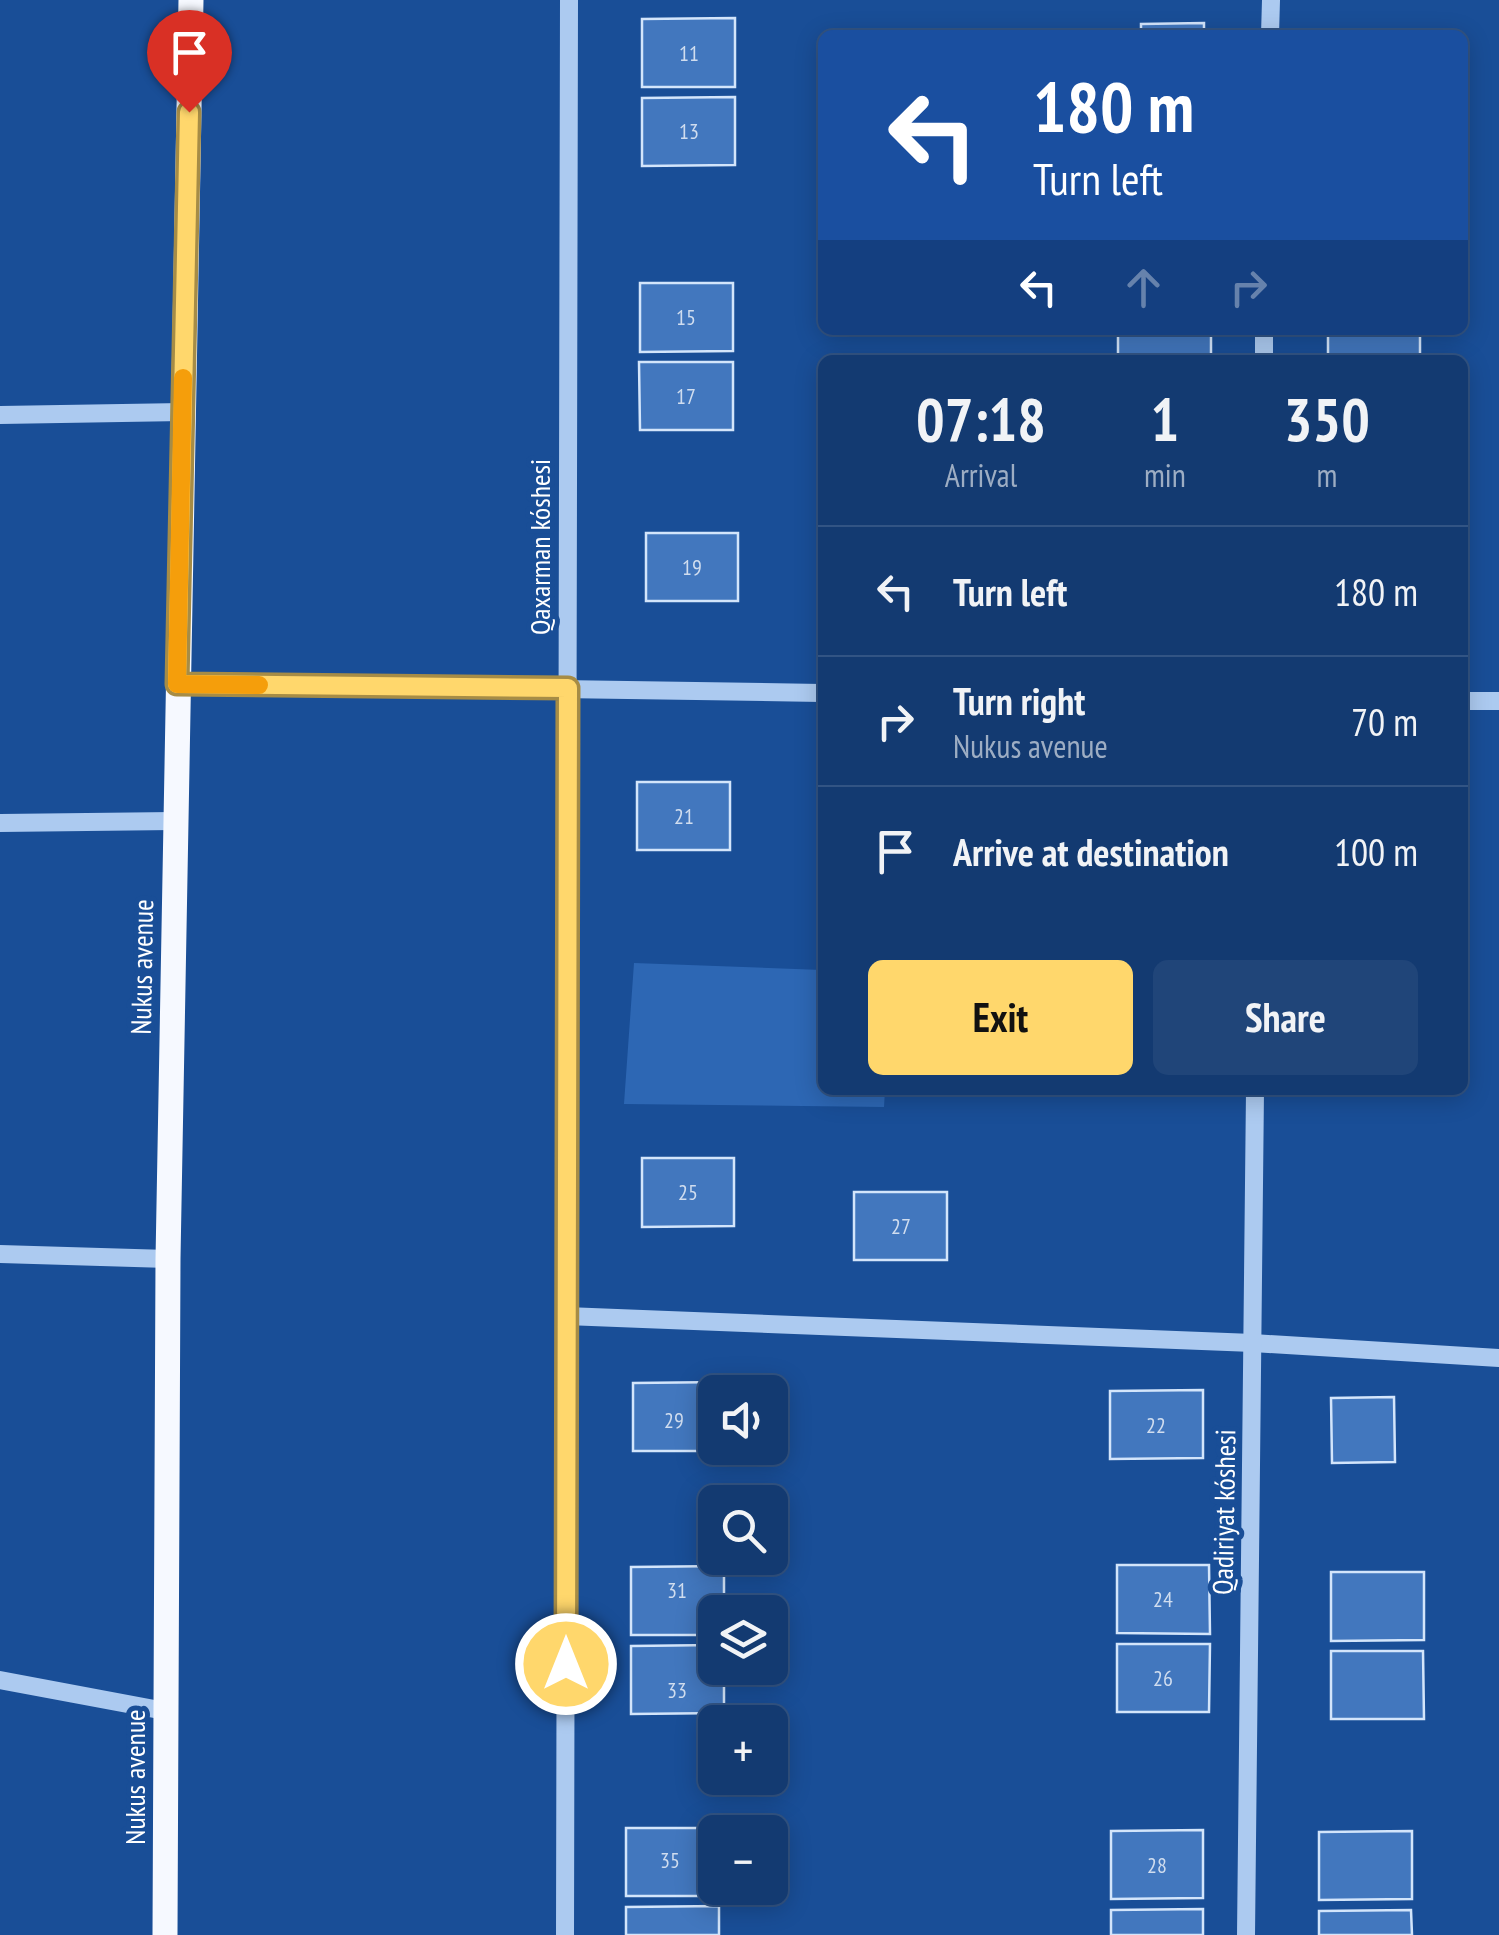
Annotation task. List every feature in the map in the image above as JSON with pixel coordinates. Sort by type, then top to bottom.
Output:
[{"type":"main road","name":"Nukus avenue","points":[[164,1935],[174,821],[191,0]]},
{"type":"street","name":"Qaxarman kóshesi","points":[[565,1935],[569,0]]},
{"type":"street","points":[[1270,30],[1271,0]]},
{"type":"street","points":[[0,415],[182,412]]},
{"type":"street","points":[[177,684],[818,693]]},
{"type":"street","points":[[1468,701],[1499,701]]},
{"type":"street","points":[[0,823],[174,821]]},
{"type":"street","name":"Qadiriyat kóshesi","points":[[1246,1935],[1255,1095]]},
{"type":"street","points":[[0,1254],[168,1259]]},
{"type":"street","points":[[566,1316],[1254,1343],[1499,1358]]},
{"type":"street","points":[[0,1680],[164,1711]]},
{"type":"shaded area","points":[[634,963],[818,970],[818,1095],[885,1095],[884,1107],[624,1104]]},
{"type":"building","points":[[735,18],[735,87],[642,87],[642,19]]},
{"type":"building","points":[[1204,23],[1204,30],[1141,30],[1141,24]]},
{"type":"building","points":[[735,97],[735,165],[642,166],[642,98]]},
{"type":"building","points":[[640,283],[733,283],[733,351],[640,352]]},
{"type":"building","points":[[1118,335],[1211,335],[1211,355],[1118,355]]},
{"type":"building","points":[[1328,335],[1420,335],[1420,355],[1328,355]]},
{"type":"building","points":[[639,362],[733,362],[733,430],[640,430]]},
{"type":"building","points":[[646,533],[738,533],[738,601],[646,601]]},
{"type":"building","points":[[637,782],[730,782],[730,850],[637,850]]},
{"type":"building","points":[[642,1158],[734,1158],[734,1226],[642,1227]]},
{"type":"building","points":[[854,1192],[947,1192],[947,1260],[854,1260]]},
{"type":"building","points":[[698,1382],[698,1451],[633,1451],[633,1383]]},
{"type":"building","points":[[1203,1390],[1203,1458],[1110,1459],[1110,1391]]},
{"type":"building","points":[[1394,1397],[1395,1462],[1332,1463],[1331,1398]]},
{"type":"building","points":[[1117,1565],[1209,1565],[1210,1634],[1117,1633]]},
{"type":"building","points":[[698,1566],[698,1575],[724,1575],[724,1595],[698,1595],[698,1635],[631,1635],[631,1567]]},
{"type":"building","points":[[1331,1572],[1424,1572],[1424,1640],[1331,1641]]},
{"type":"building","points":[[1117,1644],[1210,1644],[1209,1712],[1117,1712]]},
{"type":"building","points":[[698,1645],[698,1685],[724,1685],[724,1705],[698,1705],[698,1713],[631,1714],[631,1646]]},
{"type":"building","points":[[1331,1651],[1423,1651],[1424,1719],[1331,1719]]},
{"type":"building","points":[[626,1828],[698,1828],[698,1896],[626,1896]]},
{"type":"building","points":[[1203,1830],[1203,1898],[1111,1899],[1111,1831]]},
{"type":"building","points":[[1412,1831],[1412,1899],[1319,1900],[1319,1832]]},
{"type":"building","points":[[719,1906],[719,1935],[626,1935],[626,1907]]},
{"type":"building","points":[[1203,1909],[1203,1935],[1111,1935],[1111,1910]]},
{"type":"building","points":[[1411,1910],[1412,1935],[1319,1935],[1319,1911]]},
{"type":"slow traffic","points":[[183,378],[177,684],[259,685]]},
{"type":"route","points":[[189,112],[177,684],[568,688],[566,1664]]}]
